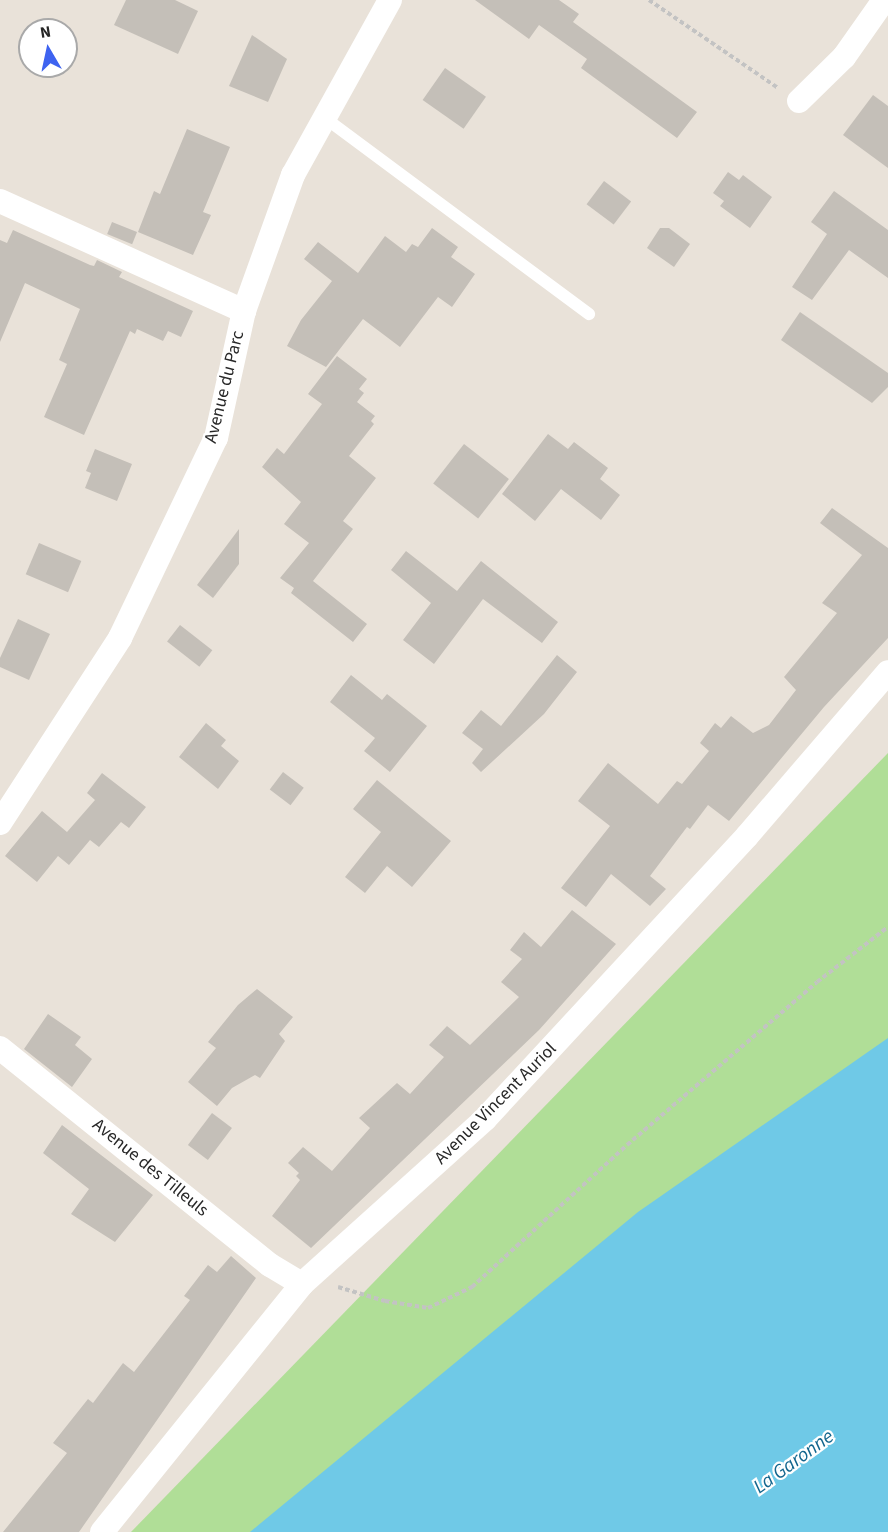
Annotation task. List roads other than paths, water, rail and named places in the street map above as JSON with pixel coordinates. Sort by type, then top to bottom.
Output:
[{"type":"street","name":"Avenue du Parc","points":[[0,823],[120,638],[211,448],[244,311],[293,174],[390,0]]},
{"type":"street","points":[[799,101],[844,57],[884,0]]},
{"type":"street","points":[[0,201],[244,311]]},
{"type":"street","name":"Avenue Vincent Auriol","points":[[102,1532],[302,1284],[493,1111],[747,836],[888,672]]},
{"type":"street","name":"Avenue des Tilleuls","points":[[0,1048],[270,1265],[302,1284]]},
{"type":"lane","points":[[325,118],[589,314]]},
{"type":"water","name":"La Garonne","points":[[888,1038],[888,1532],[250,1532],[638,1212]]}]
